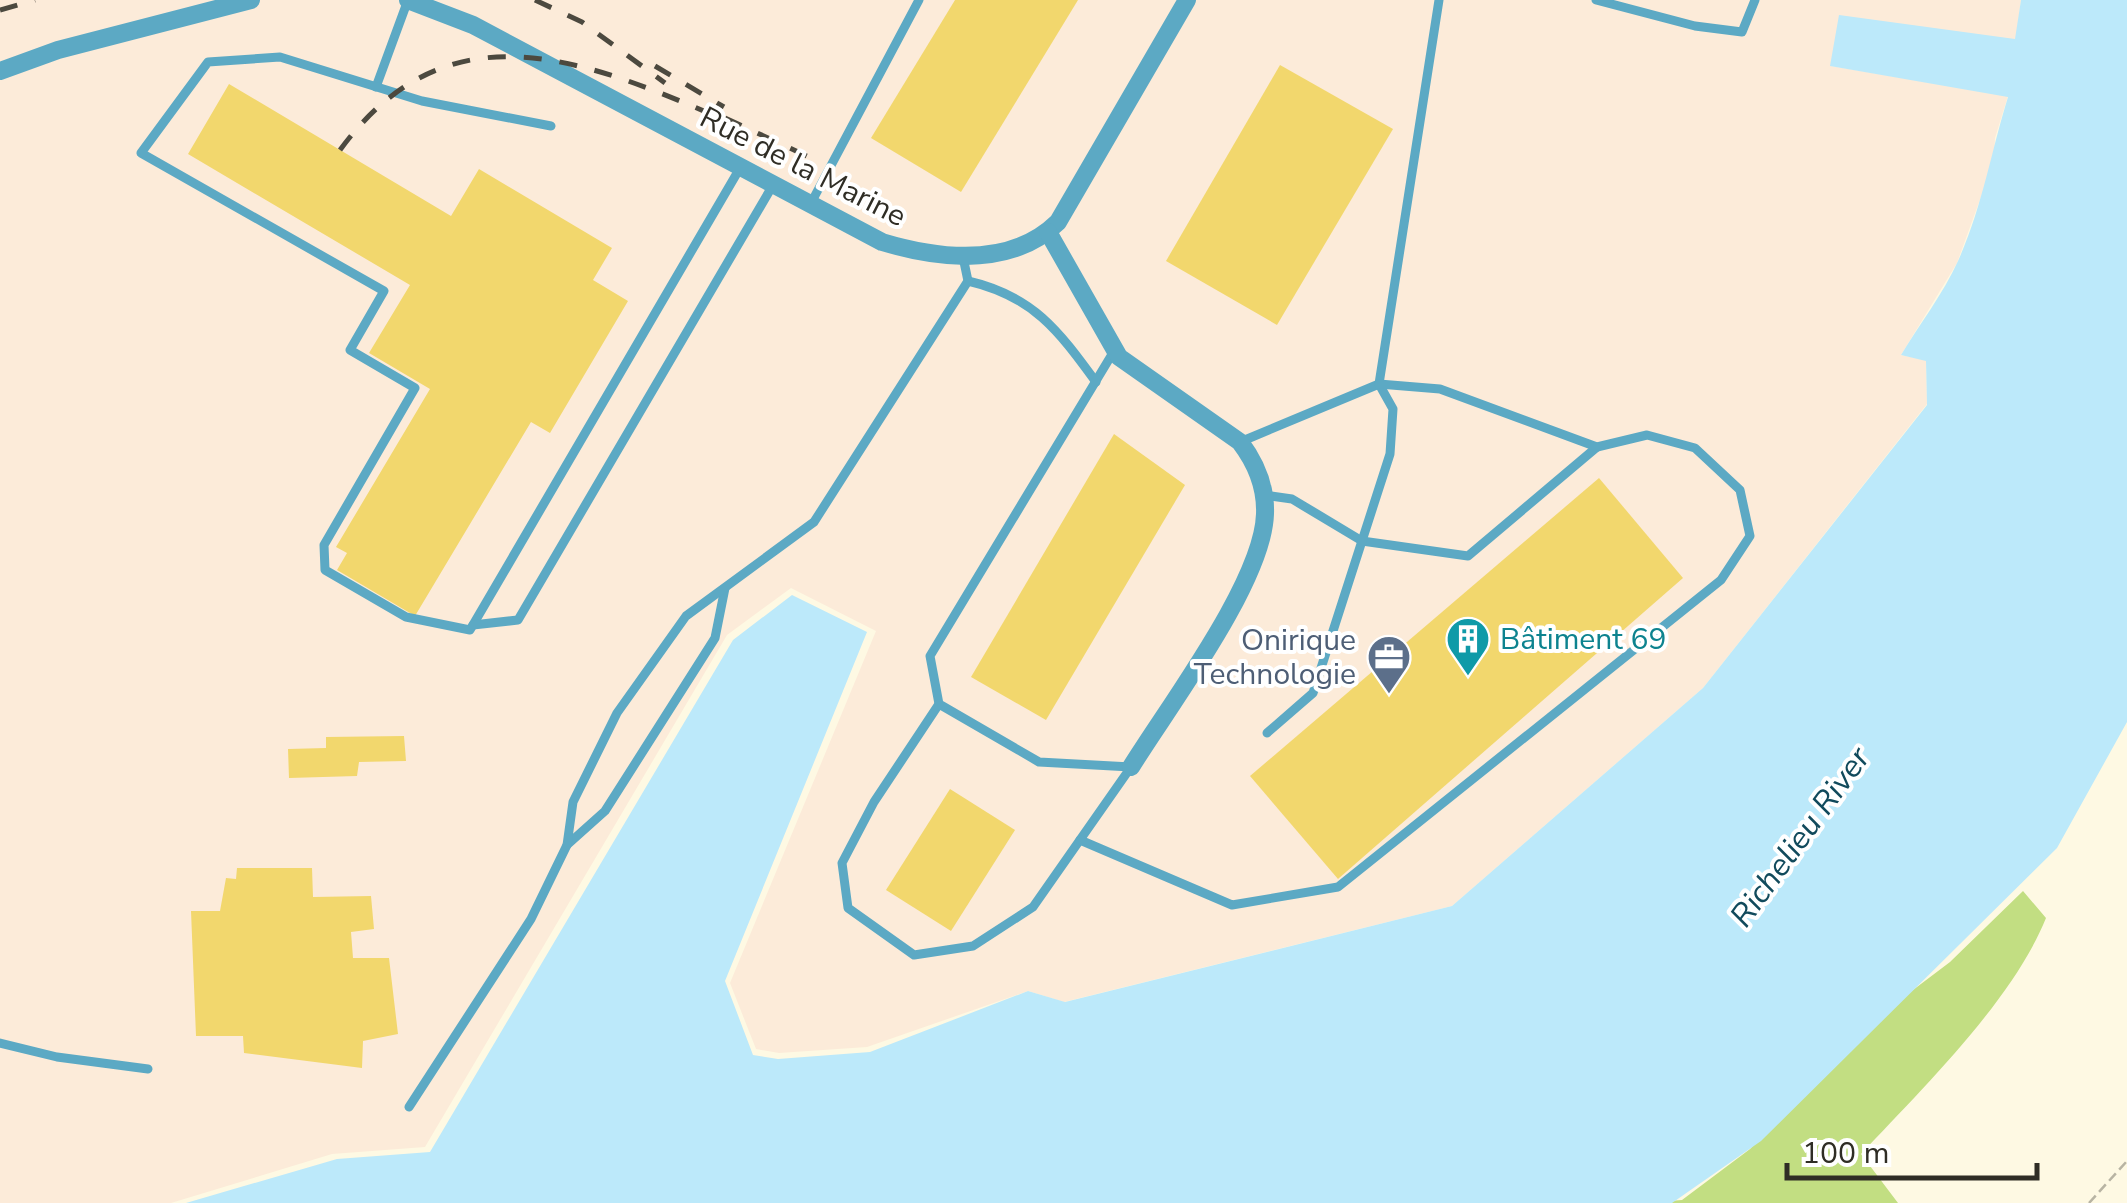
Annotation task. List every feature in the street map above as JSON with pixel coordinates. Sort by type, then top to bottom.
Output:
[{"type":"street","points":[[0,71],[58,50],[250,0]]},
{"type":"street","name":"Rue de la Marine","points":[[408,0],[473,25],[882,242],[914,252],[962,257],[1002,251],[1048,232]]},
{"type":"street","points":[[1131,767],[1244,584],[1262,536],[1264,495],[1252,458],[1240,442],[1130,368],[1114,351],[1048,232],[1068,210],[1187,0]]},
{"type":"lane","points":[[376,87],[408,0]]},
{"type":"lane","points":[[810,205],[919,0]]},
{"type":"lane","points":[[1596,0],[1695,26],[1742,32],[1755,0]]},
{"type":"lane","points":[[1267,733],[1313,693],[1390,454],[1393,409],[1379,384],[1436,2]]},
{"type":"lane","points":[[551,126],[422,101],[280,57],[208,62],[141,154],[384,291],[350,350],[415,388],[324,545],[325,570],[406,617],[470,630],[740,168]]},
{"type":"lane","points":[[474,624],[518,620],[773,185]]},
{"type":"lane","points":[[409,1107],[531,918],[566,845],[573,802],[617,713],[686,616],[814,522],[968,281],[962,257]]},
{"type":"lane","points":[[968,281],[997,288],[1026,302],[1062,336],[1096,382]]},
{"type":"lane","points":[[1114,351],[930,656],[939,704],[874,802],[842,864],[848,908],[914,955],[973,946],[1033,907],[1131,767]]},
{"type":"lane","points":[[1240,442],[1379,384],[1440,389],[1597,448]]},
{"type":"lane","points":[[1080,840],[1232,905],[1338,887],[1721,580],[1750,536],[1740,490],[1696,448],[1647,435],[1597,448],[1468,556],[1362,542],[1292,499],[1264,495]]},
{"type":"lane","points":[[566,845],[605,811],[715,638],[725,587]]},
{"type":"lane","points":[[939,704],[1040,762],[1131,767]]},
{"type":"lane","points":[[0,1043],[58,1058],[148,1069]]},
{"type":"path","points":[[2089,1203],[2127,1161]]},
{"type":"shaded area","points":[[0,0],[2021,0],[2016,39],[1831,66],[2008,96],[1995,138],[1994,161],[1957,263],[1901,355],[1926,360],[1927,404],[1703,688],[1452,906],[1064,1002],[1028,991],[867,1047],[779,1053],[756,1049],[730,983],[876,631],[791,588],[727,635],[425,1147],[332,1154],[171,1203],[0,1203]]},
{"type":"green space","points":[[2023,891],[2046,918],[2012,980],[1938,1072],[1861,1154],[1898,1203],[1644,1203],[1682,1200],[1750,1149],[1868,1024],[1950,962]]},
{"type":"water","name":"Richelieu River","points":[[2021,0],[2127,0],[2127,722],[2057,848],[1761,1141],[1672,1203],[186,1203],[337,1159],[430,1152],[733,640],[792,595],[867,632],[725,981],[753,1055],[778,1059],[870,1052],[1028,991],[1065,1002],[1452,906],[1703,688],[1927,405],[1926,361],[1901,355],[1958,261],[1980,200],[2008,97],[1830,66],[1839,15],[2015,39]]},
{"type":"building","points":[[955,0],[1078,0],[961,192],[871,138]]},
{"type":"building","points":[[1280,65],[1393,129],[1277,325],[1166,261]]},
{"type":"building","points":[[229,84],[451,216],[479,169],[612,248],[593,280],[628,301],[550,433],[531,422],[415,616],[337,570],[347,553],[336,547],[430,389],[369,353],[410,285],[188,154]]},
{"type":"building","points":[[1114,434],[1185,485],[1046,720],[971,677]]},
{"type":"building","name":"Bâtiment 69","points":[[1599,478],[1683,578],[1338,879],[1250,776]]},
{"type":"building","points":[[404,736],[406,761],[359,762],[357,776],[289,778],[288,749],[326,748],[326,737]]},
{"type":"building","points":[[950,789],[1015,830],[951,931],[886,890]]},
{"type":"building","points":[[237,868],[312,868],[313,897],[371,896],[374,929],[351,932],[353,958],[389,958],[398,1034],[363,1041],[362,1068],[244,1053],[243,1036],[196,1036],[191,911],[220,911],[226,878],[236,879]]},
{"type":"railway","points":[[0,10],[35,0]]},
{"type":"railway","points":[[535,0],[582,22],[665,83]]},
{"type":"railway","points":[[340,150],[383,103],[428,74],[475,59],[524,57],[575,65],[628,81],[736,125]]},
{"type":"railway","points":[[655,66],[724,107]]},
{"type":"railway","points":[[725,118],[809,157]]},
{"type":"place","name":"Bâtiment 69","points":[[1468,677]]},
{"type":"place","name":"Onirique Technologie","points":[[1389,695]]}]
